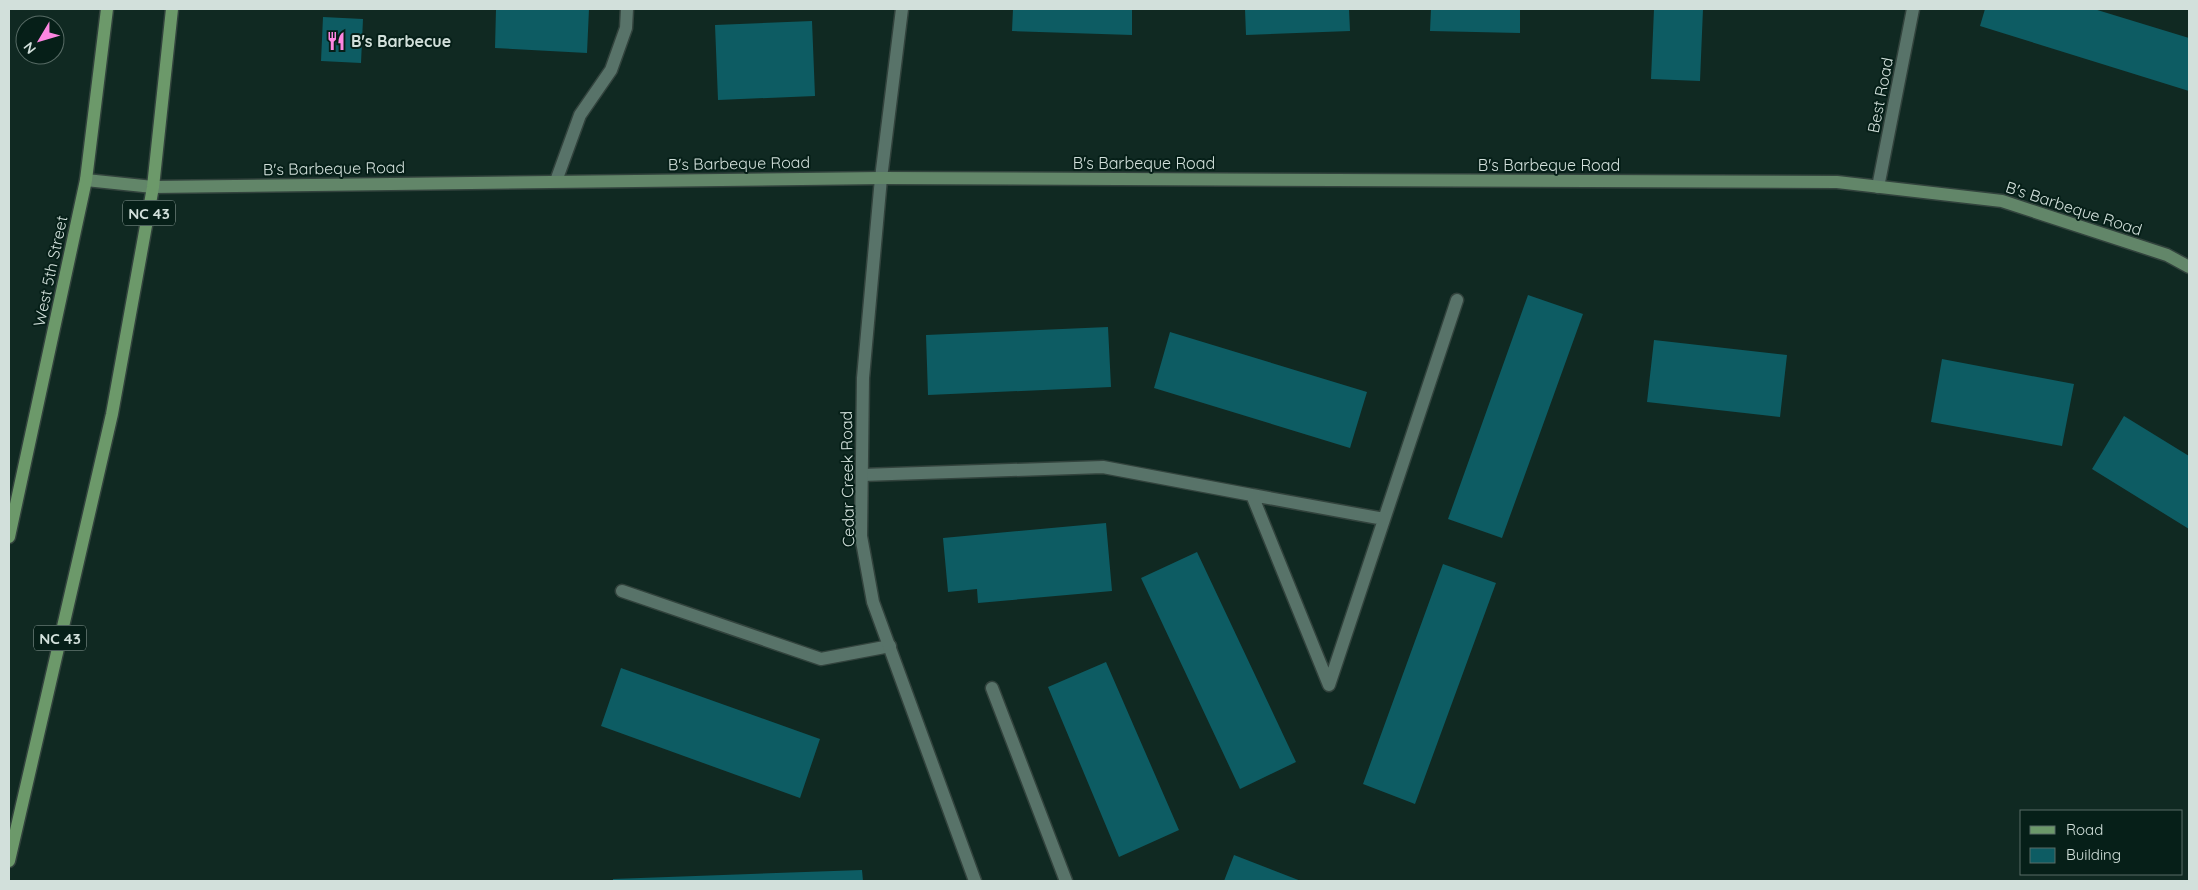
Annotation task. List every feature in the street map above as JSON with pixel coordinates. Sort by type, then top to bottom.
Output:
[{"type":"main road","name":"West 5th Street","points":[[9,538],[86,180],[107,9]]},
{"type":"main road","name":"NC 43","points":[[9,861],[112,414],[153,187],[172,9]]},
{"type":"street","points":[[556,181],[580,115],[611,70],[626,28],[627,9]]},
{"type":"street","name":"Cedar Creek Road","points":[[902,9],[881,178],[863,378],[861,536],[874,602],[975,881]]},
{"type":"street","name":"Best Road","points":[[1878,187],[1913,9]]},
{"type":"street","name":"B's Barbeque Road","points":[[86,180],[153,187],[881,178],[1827,182],[2002,201],[2167,255],[2189,267]]},
{"type":"street","points":[[1252,495],[1329,685],[1457,300]]},
{"type":"street","points":[[862,475],[1103,468],[1384,520]]},
{"type":"street","points":[[622,592],[821,659],[890,646]]},
{"type":"street","points":[[992,688],[1066,881]]},
{"type":"building","points":[[496,9],[589,9],[587,53],[495,48]]},
{"type":"building","points":[[1013,9],[1132,9],[1132,35],[1012,31]]},
{"type":"building","points":[[1245,9],[1349,9],[1350,31],[1246,35]]},
{"type":"building","points":[[1431,9],[1520,9],[1520,33],[1430,31]]},
{"type":"building","points":[[1654,9],[1703,9],[1700,81],[1651,79]]},
{"type":"building","points":[[1985,9],[2094,9],[2189,38],[2189,91],[1980,26]]},
{"type":"building","points":[[323,17],[363,19],[361,63],[321,61]]},
{"type":"building","points":[[812,21],[815,96],[718,100],[715,25]]},
{"type":"building","points":[[1528,295],[1583,314],[1502,538],[1448,519]]},
{"type":"building","points":[[1108,327],[1111,387],[928,395],[926,335]]},
{"type":"building","points":[[1170,332],[1367,392],[1350,448],[1154,388]]},
{"type":"building","points":[[1654,340],[1787,355],[1780,417],[1647,402]]},
{"type":"building","points":[[1942,359],[2074,384],[2062,446],[1931,422]]},
{"type":"building","points":[[2124,416],[2189,456],[2189,529],[2092,469]]},
{"type":"building","points":[[1106,523],[1112,591],[978,603],[977,589],[948,592],[943,538]]},
{"type":"building","points":[[1197,552],[1296,762],[1240,789],[1141,578]]},
{"type":"building","points":[[1443,564],[1496,583],[1415,804],[1363,784]]},
{"type":"building","points":[[1106,662],[1179,830],[1119,857],[1048,687]]},
{"type":"building","points":[[621,668],[820,739],[800,798],[601,726]]},
{"type":"building","points":[[1234,855],[1301,881],[1224,881]]},
{"type":"building","points":[[862,870],[863,881],[613,881],[613,879]]},
{"type":"place","name":"B's Barbecue","points":[[336,41]]}]
